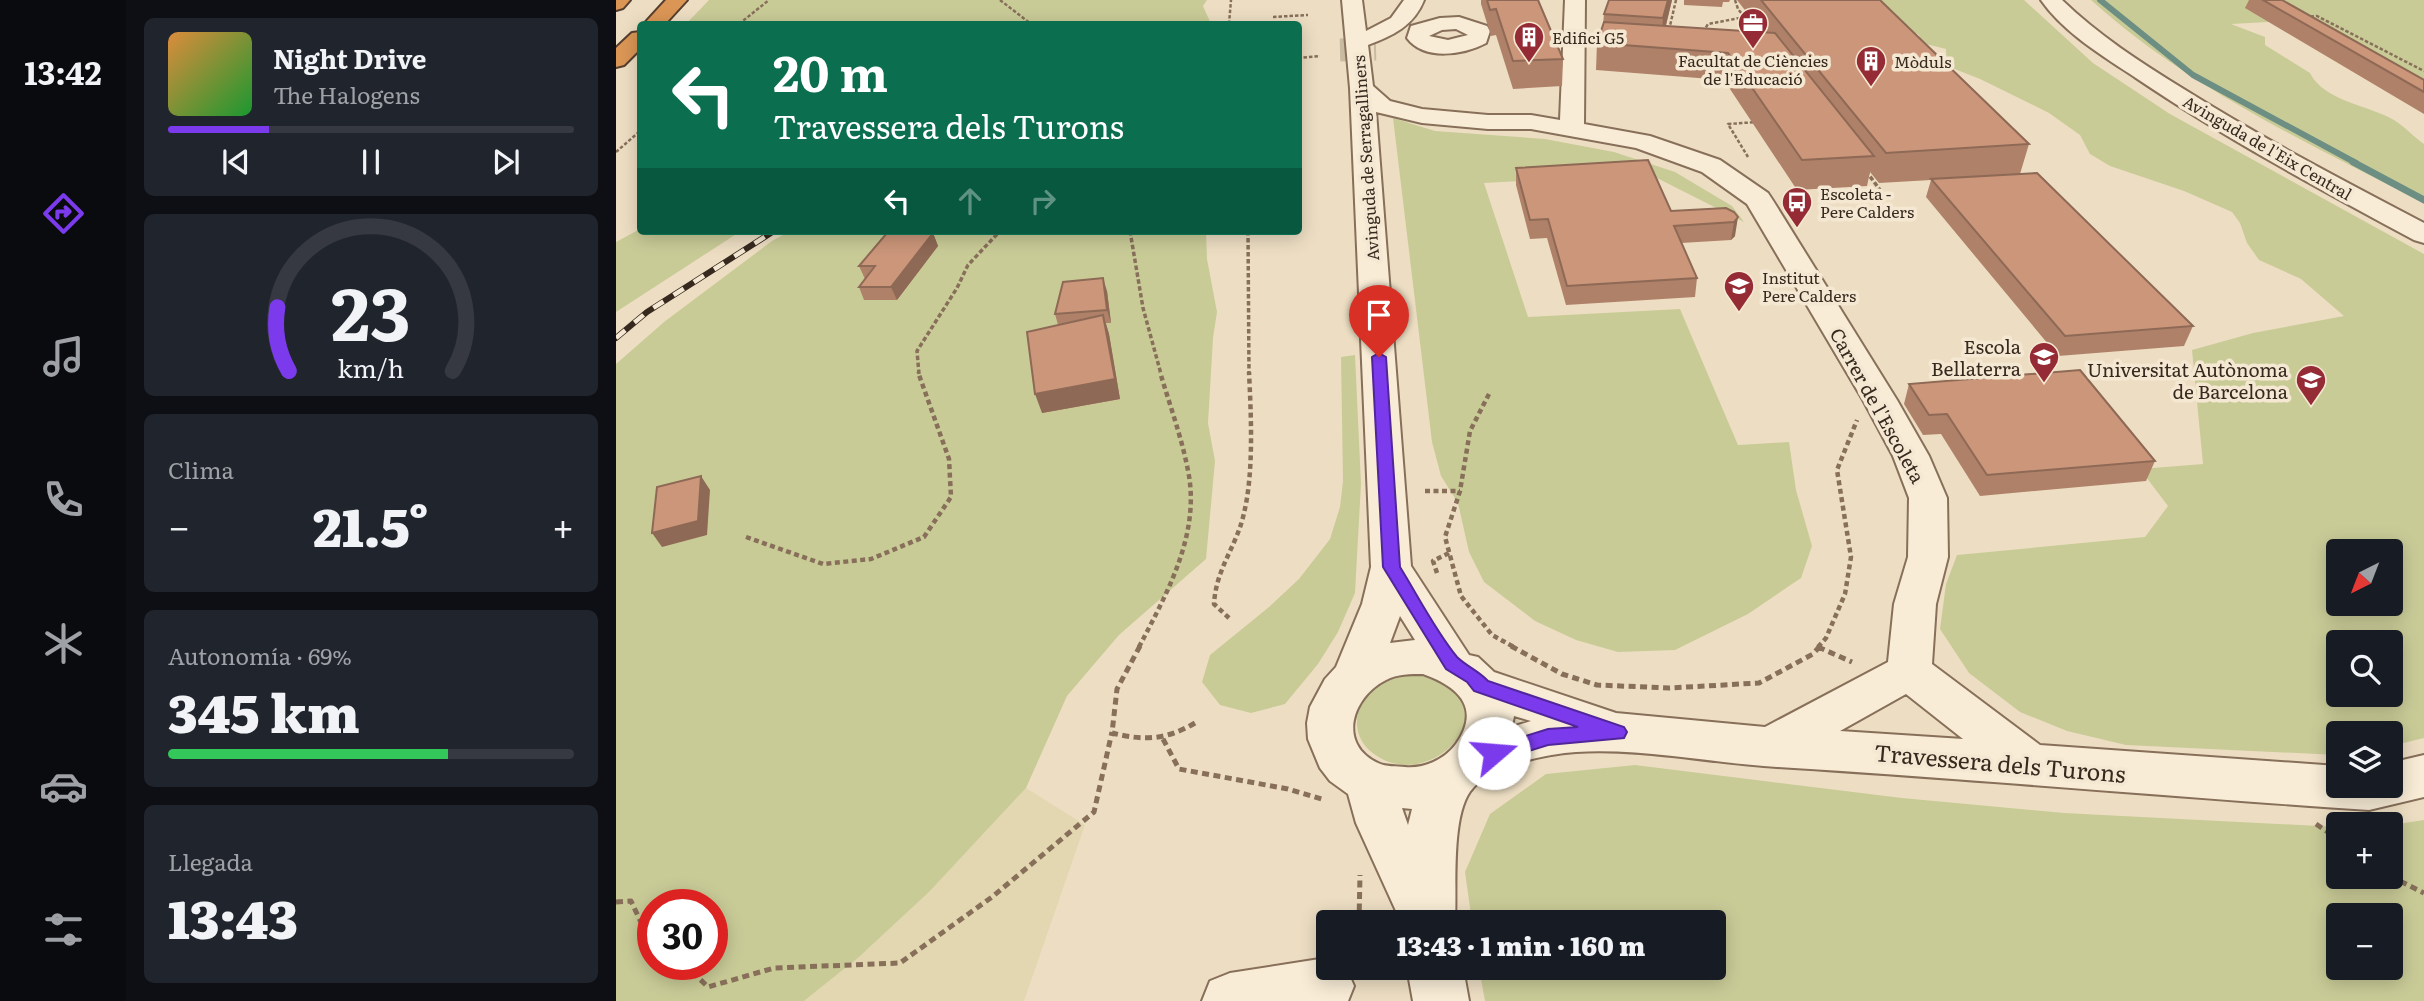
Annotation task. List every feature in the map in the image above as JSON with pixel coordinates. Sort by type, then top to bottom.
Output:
[{"type":"highway","points":[[616,4],[621,0]]},
{"type":"highway","points":[[657,21],[677,0]]},
{"type":"highway","points":[[616,60],[637,41]]},
{"type":"street","name":"Avinguda de Serragalliners","points":[[1352,0],[1366,46],[1362,88],[1391,567],[1383,604],[1355,677]]},
{"type":"street","points":[[1366,46],[1412,9],[1414,0]]},
{"type":"street","points":[[1572,123],[1563,43],[1575,0]]},
{"type":"street","name":"Avinguda de l'Eix Central","points":[[2051,0],[2066,16],[2118,56],[2218,123],[2424,234]]},
{"type":"street","name":"Avinguda de l'Eix Central","points":[[2071,0],[2136,53],[2236,118],[2424,218]]},
{"type":"street","name":"Avinguda de Serragalliners","points":[[1366,46],[1421,41],[1446,46],[1488,40],[1474,27],[1448,11],[1419,31],[1417,34],[1421,41]]},
{"type":"street","name":"Carrer de l'Escoleta","points":[[1362,88],[1382,106],[1422,116],[1488,122],[1531,122],[1641,141],[1711,166],[1758,198],[1880,400],[1911,456],[1928,498],[1928,557],[1915,604],[1909,671]]},
{"type":"street","name":"Avinguda de Serragalliners","points":[[1391,567],[1467,675]]},
{"type":"street","points":[[1419,910],[1381,823],[1352,795],[1352,772],[1338,758],[1329,735],[1329,722],[1335,700],[1355,677],[1380,663],[1402,657],[1424,657],[1467,675],[1490,703],[1492,722],[1484,748],[1463,768],[1434,817],[1431,910]]},
{"type":"street","points":[[1770,747],[1909,671],[2027,762]]},
{"type":"street","name":"Travessera dels Turons","points":[[1467,675],[1617,732]]},
{"type":"street","name":"Travessera dels Turons","points":[[1463,768],[1548,737],[1617,732],[1770,747],[2027,762],[2180,777],[2326,786]]},
{"type":"street","points":[[1352,795],[1392,788],[1417,788],[1463,768]]},
{"type":"street","points":[[2403,781],[2424,776]]},
{"type":"street","points":[[1437,980],[1440,1001]]},
{"type":"street","points":[[1230,1001],[1326,986]]},
{"type":"path","points":[[743,21],[769,0]]},
{"type":"path","points":[[1000,0],[1027,21]]},
{"type":"path","points":[[1229,21],[1231,0]]},
{"type":"path","points":[[1666,38],[1676,0]]},
{"type":"path","points":[[1735,0],[1762,38]]},
{"type":"path","points":[[1273,17],[1308,15]]},
{"type":"path","points":[[2303,17],[2317,16],[2424,71]]},
{"type":"path","points":[[1698,40],[1708,24],[1745,17]]},
{"type":"path","points":[[1302,58],[1320,56]]},
{"type":"path","points":[[1728,124],[1761,122]]},
{"type":"path","points":[[616,152],[637,134]]},
{"type":"path","points":[[1864,169],[1880,190]]},
{"type":"path","points":[[747,537],[823,564],[872,559],[924,537],[951,497],[949,459],[919,380],[917,351],[957,288],[968,265],[996,235]]},
{"type":"path","points":[[701,980],[708,987],[774,968],[901,963],[992,897],[1094,812],[1112,731],[1117,689],[1151,629],[1173,582],[1189,524],[1189,477],[1143,308],[1131,235]]},
{"type":"path","points":[[1228,618],[1214,604],[1214,584],[1220,564],[1244,514],[1251,433],[1245,310],[1248,235]]},
{"type":"path","points":[[1489,394],[1470,431],[1460,491],[1445,537],[1461,596],[1492,635],[1562,674],[1597,685],[1669,688],[1759,682],[1813,654],[1826,638],[1846,594],[1851,557],[1837,470],[1858,416]]},
{"type":"path","points":[[1425,491],[1460,491]]},
{"type":"path","points":[[1433,561],[1449,553]]},
{"type":"path","points":[[1818,647],[1863,668]]},
{"type":"path","points":[[1112,731],[1144,742],[1174,736],[1195,723]]},
{"type":"path","points":[[1163,738],[1180,769],[1289,789],[1325,800],[1352,795]]},
{"type":"path","points":[[2403,882],[2424,893]]},
{"type":"path","points":[[616,902],[631,901],[637,914]]},
{"type":"shaded area","points":[[1026,788],[1085,825],[1024,1001],[804,1001],[859,957],[929,892]]},
{"type":"green space","points":[[709,0],[1207,0],[1203,6],[1210,21],[689,21]]},
{"type":"green space","points":[[1880,0],[2024,0],[2093,63],[2170,114],[2424,254],[2424,738],[2403,743],[2403,721],[2326,721],[2326,754],[2126,745],[2067,731],[2020,712],[1969,673],[1940,629],[1946,584],[1957,555],[2145,537],[2168,506],[2140,469],[2203,464],[2192,350],[2253,333],[2344,316],[2301,279],[2259,260],[2247,243],[2240,223],[2232,212],[2184,191],[2110,166],[2090,154],[2080,135],[2049,113],[1947,66],[1946,49],[1922,43],[1919,35],[1902,25]]},
{"type":"green space","points":[[2091,0],[2424,0],[2424,101],[2287,21],[2231,24],[2265,37],[2265,45],[2310,73],[2325,90],[2394,120],[2424,144],[2424,203],[2293,136],[2208,87],[2128,31]]},
{"type":"green space","points":[[1393,118],[1435,131],[1545,139],[1614,152],[1675,172],[1732,206],[1744,222],[1649,174],[1484,183],[1528,317],[1680,309],[1738,445],[1789,442],[1796,490],[1812,546],[1801,578],[1748,614],[1675,650],[1618,652],[1576,640],[1535,621],[1484,582],[1469,552],[1458,503],[1441,476],[1432,442]]},
{"type":"green space","points":[[637,231],[637,235],[735,235],[616,312],[616,242]]},
{"type":"green space","points":[[783,235],[1206,235],[1207,259],[1217,312],[1208,423],[1215,461],[1206,559],[1119,635],[1067,696],[1026,788],[929,892],[859,957],[804,1001],[616,1001],[616,364],[664,322]]},
{"type":"green space","points":[[1355,355],[1361,484],[1355,593],[1338,632],[1318,664],[1285,704],[1251,713],[1220,705],[1202,682],[1210,655],[1299,579],[1330,539],[1340,507],[1343,481],[1341,357]]},
{"type":"green space","points":[[1418,675],[1448,687],[1463,703],[1465,721],[1457,739],[1441,754],[1420,763],[1397,764],[1374,754],[1365,746],[1357,727],[1357,717],[1365,699],[1381,684],[1395,678]]},
{"type":"green space","points":[[1635,765],[1902,798],[2064,813],[2326,826],[2326,889],[2403,889],[2403,823],[2424,820],[2424,1001],[1485,1001],[1481,980],[1726,980],[1726,910],[1470,910],[1465,872],[1490,814],[1546,774]]},
{"type":"building","points":[[1487,0],[1538,0],[1563,59],[1513,61],[1496,9],[1490,10]]},
{"type":"building","points":[[1609,0],[1668,0],[1663,18],[1604,14]]},
{"type":"building","name":"Mòduls","points":[[1761,0],[1880,0],[2029,144],[1886,153]]},
{"type":"building","points":[[2263,0],[2282,0],[2424,80],[2424,92]]},
{"type":"building","points":[[1604,22],[1775,33],[1874,156],[1802,160],[1728,53],[1597,43]]},
{"type":"building","points":[[1648,160],[1671,211],[1726,208],[1738,217],[1734,222],[1674,226],[1697,278],[1567,286],[1548,219],[1530,220],[1516,168]]},
{"type":"building","points":[[2037,173],[2193,326],[2065,336],[1931,179]]},
{"type":"building","points":[[885,235],[931,235],[891,287],[859,287],[875,266],[859,266]]},
{"type":"building","points":[[1103,278],[1107,310],[1055,314],[1063,282]]},
{"type":"building","points":[[1103,315],[1115,379],[1035,394],[1027,332]]},
{"type":"building","points":[[2080,370],[2155,461],[1987,475],[1947,414],[1929,415],[1909,384]]},
{"type":"building","points":[[701,476],[698,521],[652,533],[657,487]]},
{"type":"waterway","points":[[2100,0],[2193,75],[2356,163]]},
{"type":"waterway","points":[[2353,162],[2424,200]]},
{"type":"tunnel","points":[[1340,50],[1376,49]]},
{"type":"railway","points":[[616,338],[647,312],[768,235]]},
{"type":"place","name":"Facultat de Ciències de l'Educació","points":[[1753,50]]},
{"type":"place","name":"Edifici G5","points":[[1529,64]]},
{"type":"place","name":"Mòduls","points":[[1871,88]]},
{"type":"place","name":"Escoleta - Pere Calders","points":[[1797,229]]},
{"type":"place","name":"Institut Pere Calders","points":[[1739,313]]},
{"type":"place","name":"Escola Bellaterra","points":[[2044,384]]},
{"type":"place","name":"Universitat Autònoma de Barcelona","points":[[2311,407]]},
{"type":"route","points":[[1379,357],[1391,567],[1412,601],[1452,664],[1464,670],[1481,686],[1617,732],[1548,737],[1494,753]]}]
